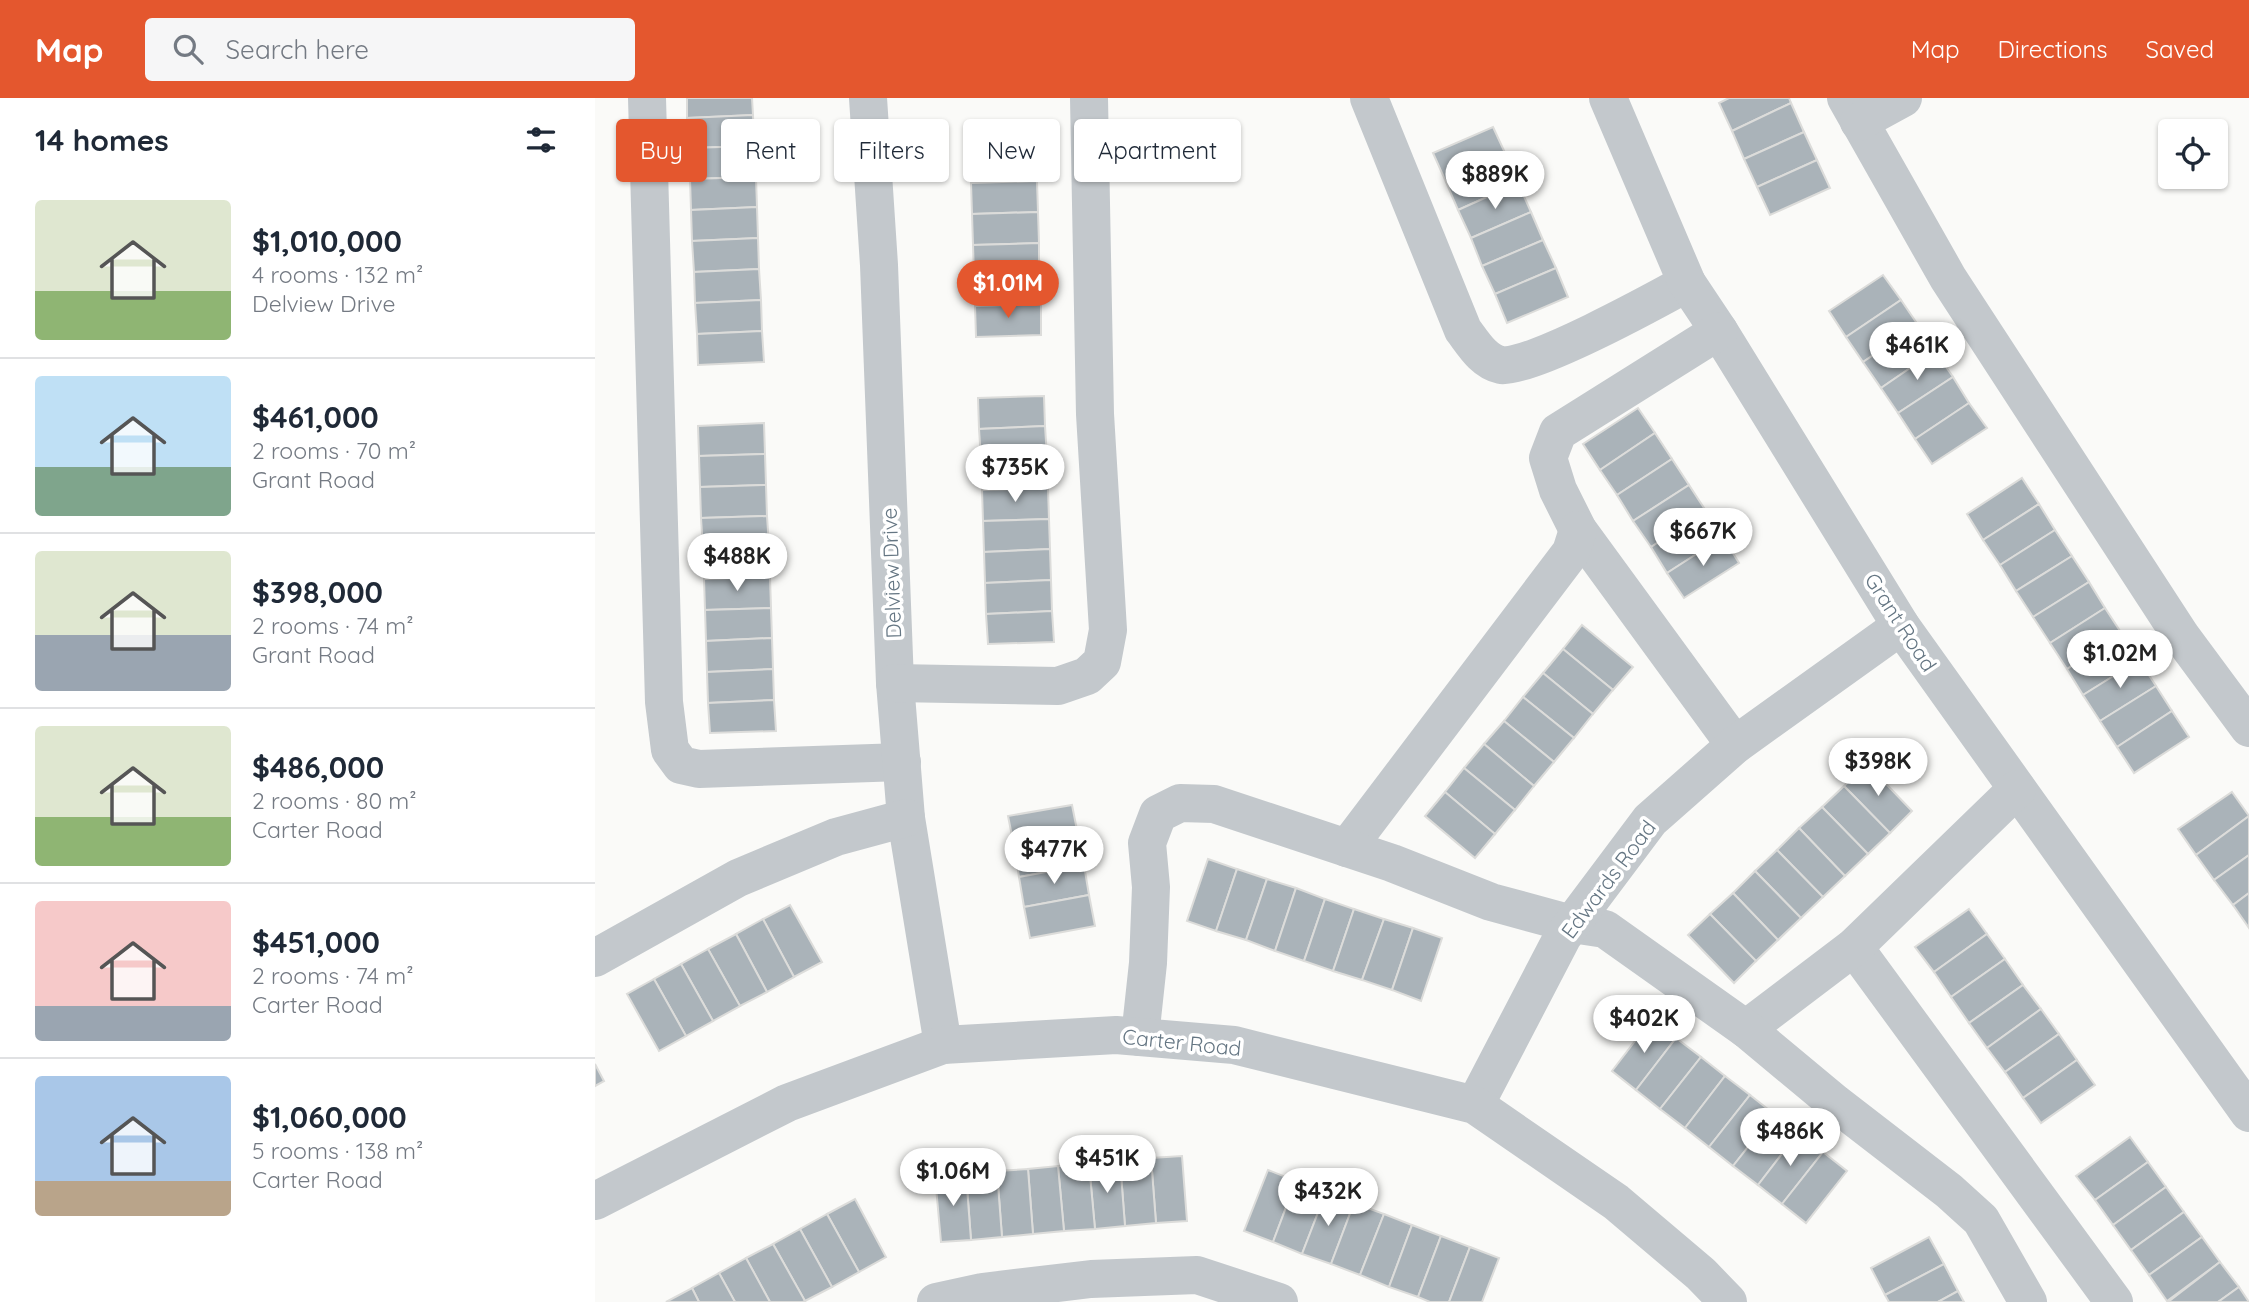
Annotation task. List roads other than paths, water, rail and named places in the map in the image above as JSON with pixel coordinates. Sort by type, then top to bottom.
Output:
[{"type":"street","points":[[647,98],[664,702],[670,750],[681,765],[699,769],[902,762]]},
{"type":"street","name":"Delview Drive","points":[[868,98],[879,265],[895,683],[907,818],[943,1045]]},
{"type":"street","points":[[895,683],[1058,685],[1087,676],[1102,662],[1108,630],[1095,414],[1090,98]]},
{"type":"street","points":[[1369,98],[1463,330],[1484,357],[1503,366],[1530,360],[1630,314],[1687,283]]},
{"type":"street","name":"Grant Road","points":[[1608,98],[1687,283],[1901,626],[2249,1113]]},
{"type":"street","points":[[1903,98],[1853,110],[1948,278],[2181,636],[2249,728]]},
{"type":"street","points":[[1719,331],[1558,432],[1548,458],[1558,490],[1578,530],[1735,745]]},
{"type":"street","points":[[1347,848],[1571,552],[1578,530]]},
{"type":"street","name":"Edwards Road","points":[[1475,1105],[1563,936],[1650,820],[1735,745],[1901,626]]},
{"type":"street","points":[[1746,1029],[1854,947],[2017,789]]},
{"type":"street","points":[[1140,1037],[1149,950],[1151,887],[1147,843],[1159,814],[1180,803],[1214,804],[1347,848],[1491,902],[1572,924],[1605,929],[1746,1029],[1835,1103],[1949,1191],[1981,1220],[2028,1302]]},
{"type":"street","points":[[595,958],[738,878],[836,837],[907,818]]},
{"type":"street","points":[[1854,947],[2114,1302]]},
{"type":"street","name":"Carter Road","points":[[595,1201],[787,1103],[943,1045],[1116,1035],[1234,1045],[1475,1105],[1616,1202],[1701,1274],[1728,1302]]},
{"type":"street","points":[[936,1302],[982,1292],[1091,1279],[1197,1275],[1279,1302]]}]
